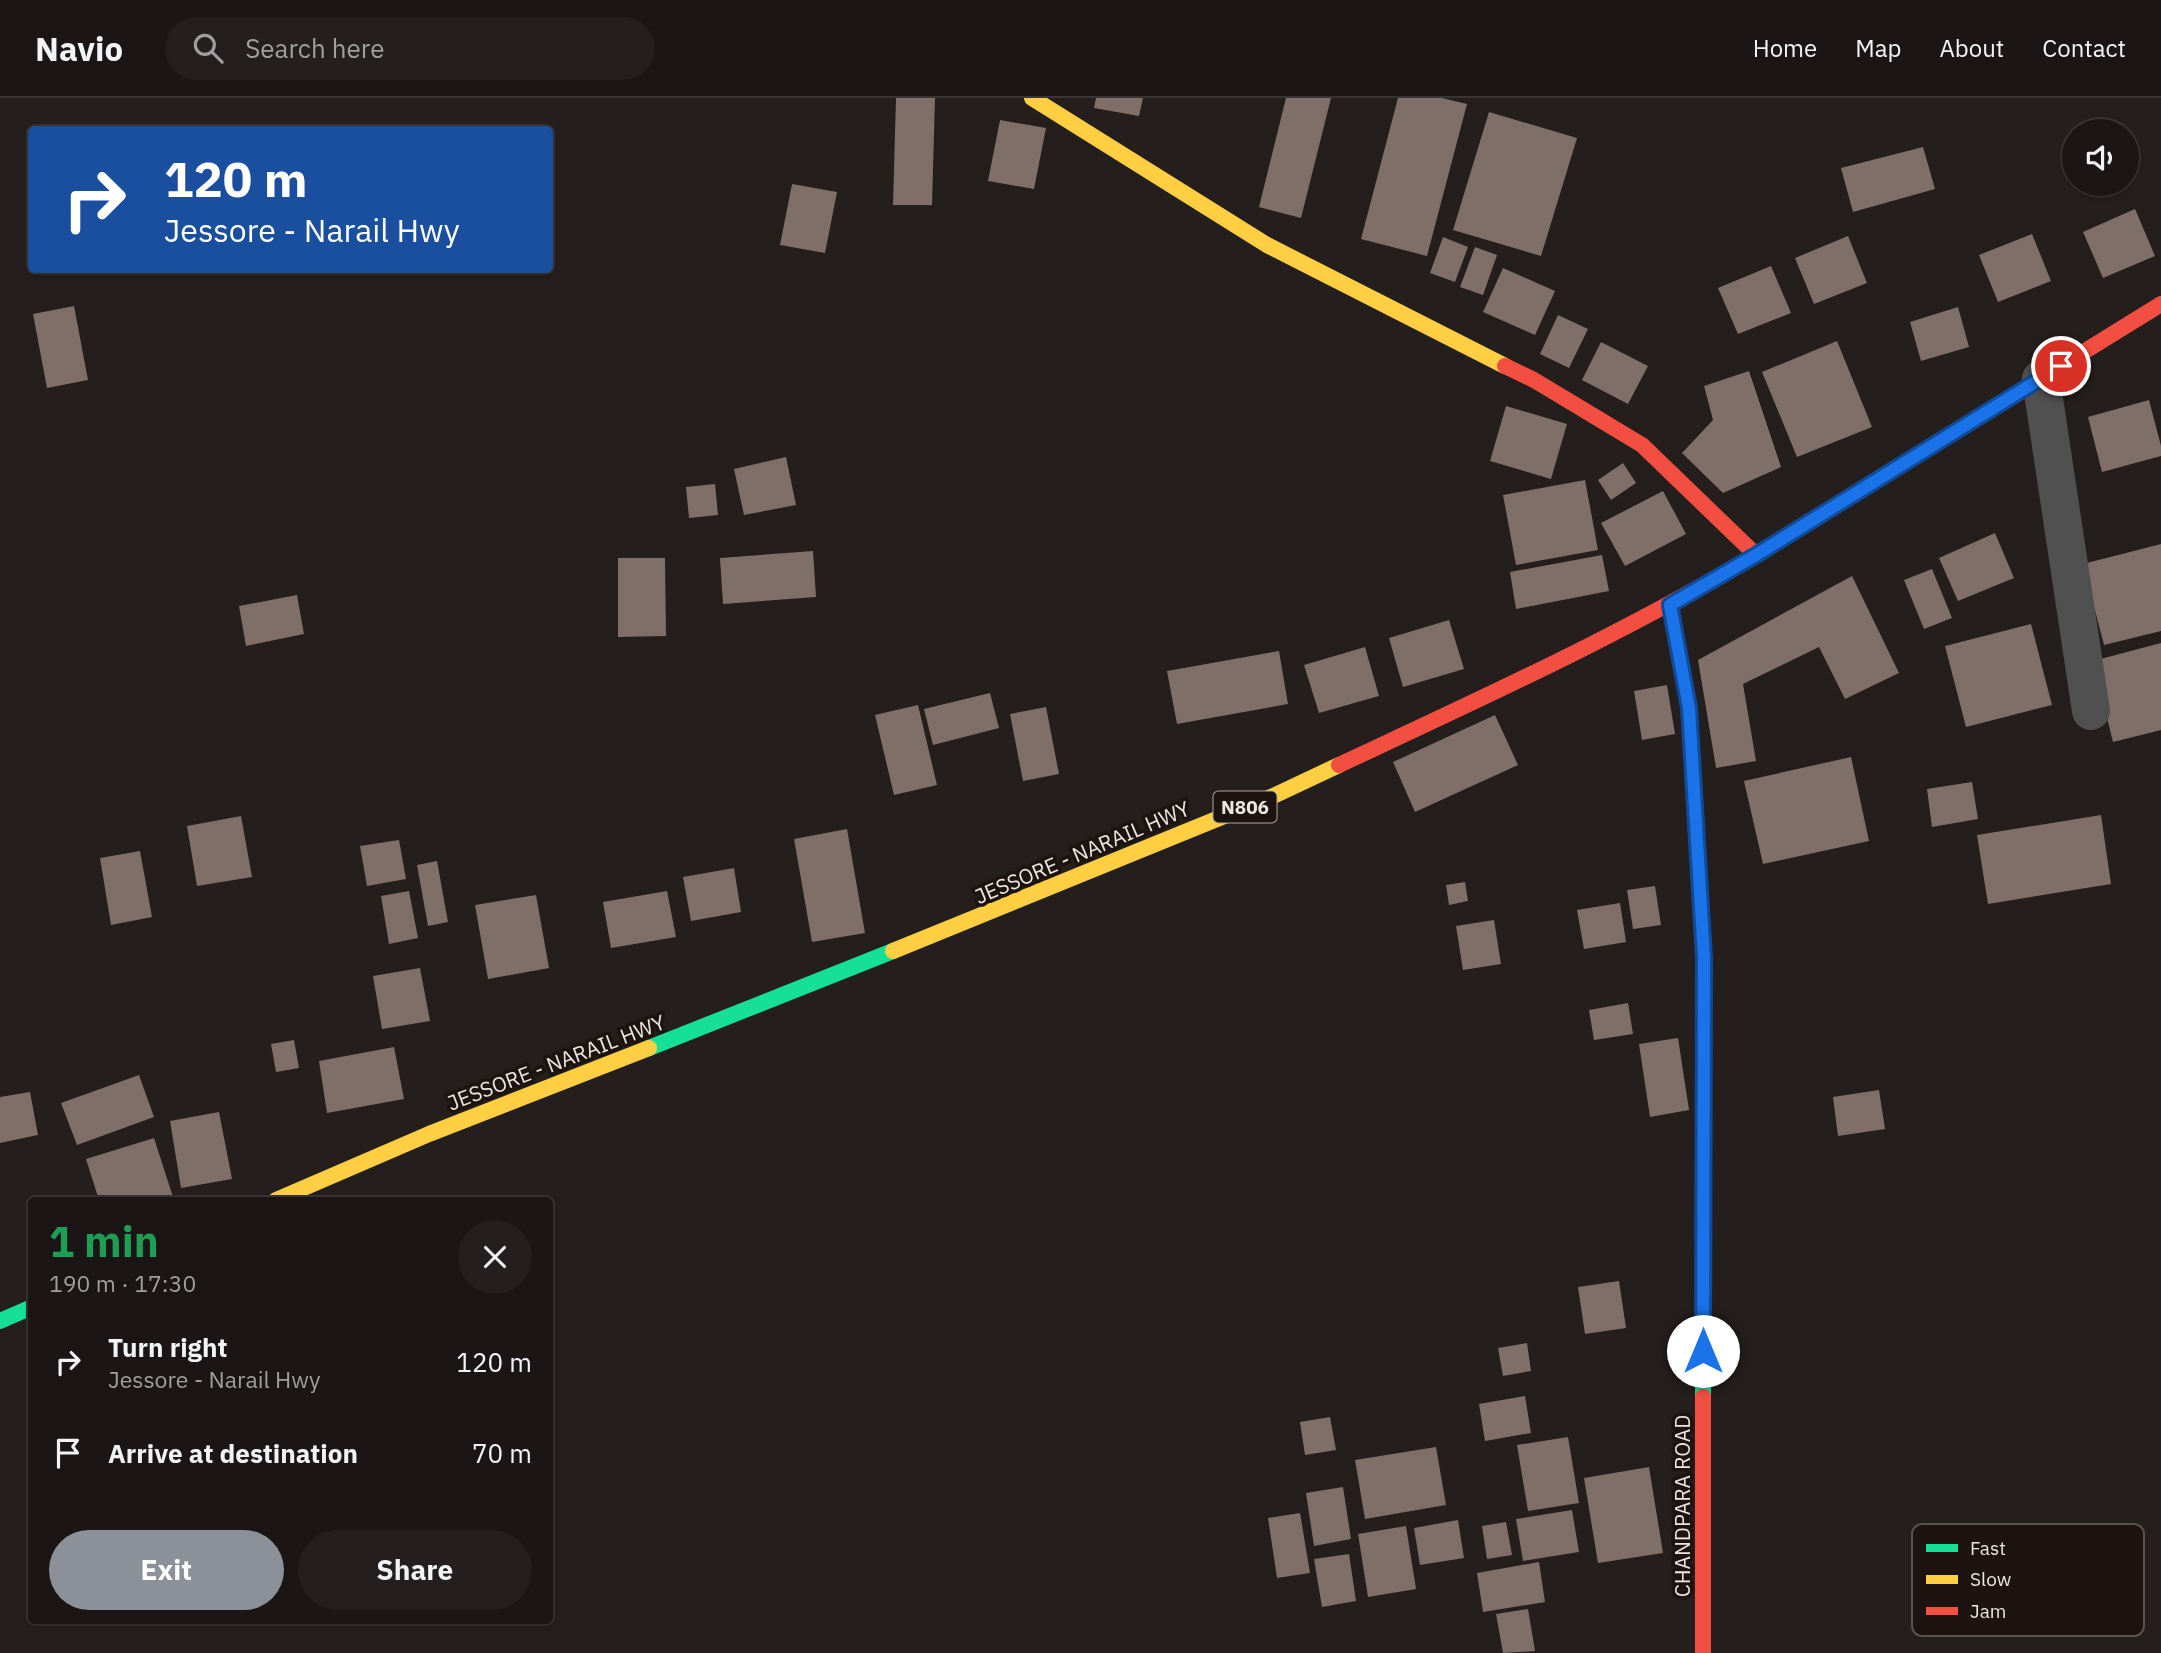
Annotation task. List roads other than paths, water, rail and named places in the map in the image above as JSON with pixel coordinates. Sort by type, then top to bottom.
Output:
[{"type":"main road","points":[[1032,98],[1267,245],[1534,380],[1642,445],[1756,555]]},
{"type":"main road","name":"JESSORE - NARAIL HWY","points":[[283,1197],[429,1134],[991,913],[1271,797],[1497,691],[1670,605],[1756,555],[2161,304]]},
{"type":"main road","name":"CHANDPARA ROAD","points":[[1670,605],[1689,708],[1704,958],[1703,1653]]},
{"type":"main road","points":[[0,1321],[28,1309]]},
{"type":"street","points":[[2041,379],[2091,711]]}]
